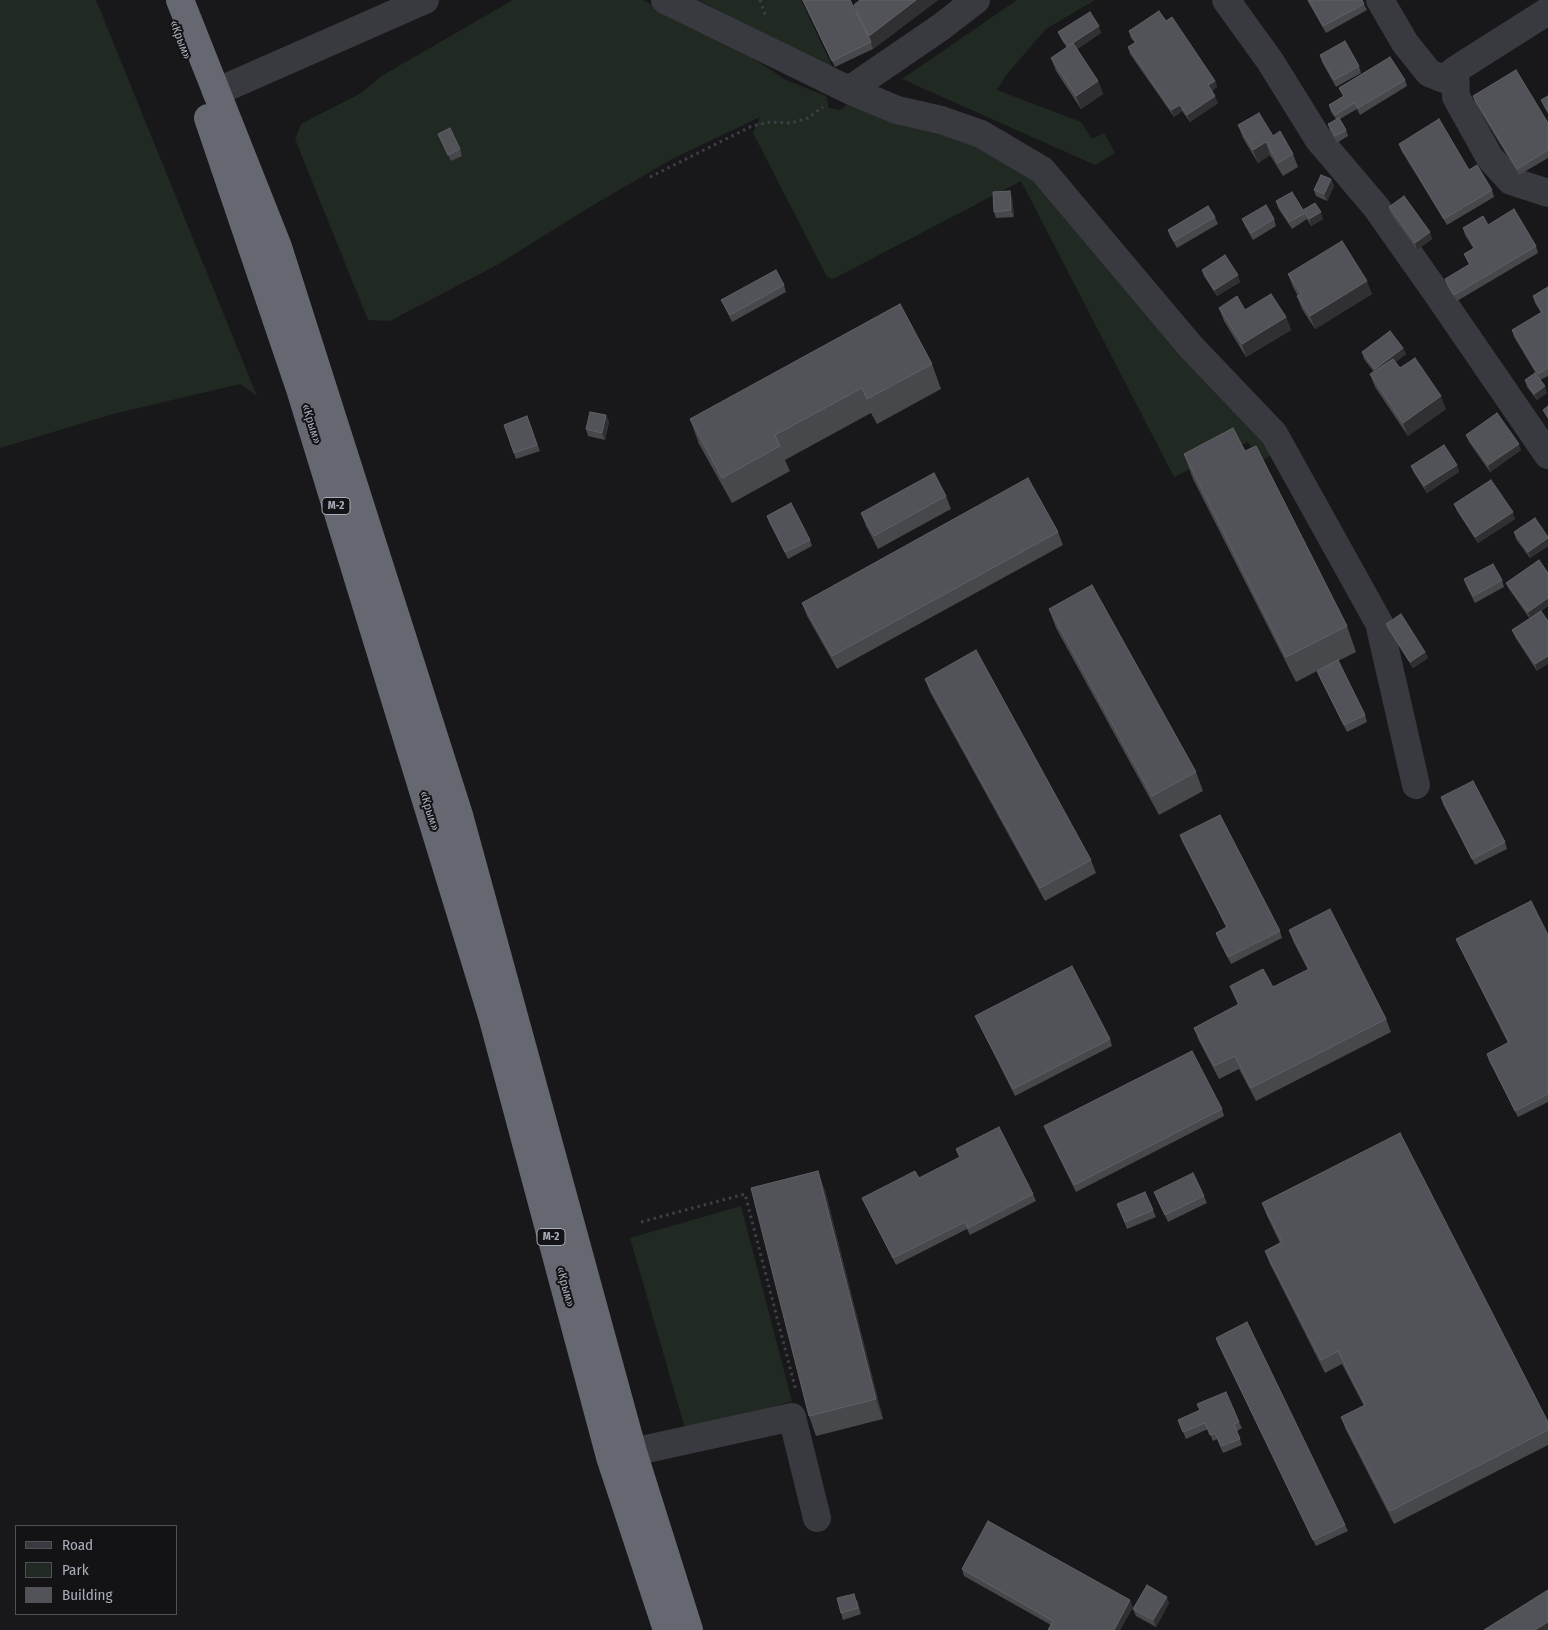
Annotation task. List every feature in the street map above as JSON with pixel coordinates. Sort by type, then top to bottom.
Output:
[{"type":"highway","name":"«Крым»","points":[[164,0],[201,99],[300,389],[492,1016],[610,1457],[667,1630]]},
{"type":"highway","points":[[180,0],[278,247],[459,815],[633,1452],[688,1630]]},
{"type":"street","points":[[216,92],[425,0]]},
{"type":"street","points":[[665,0],[849,90],[897,110],[941,120],[981,134],[1042,170],[1191,347],[1274,434],[1379,622],[1416,785]]},
{"type":"street","points":[[849,90],[941,27],[976,0]]},
{"type":"street","points":[[1226,0],[1270,61],[1319,140],[1376,208],[1548,455]]},
{"type":"street","points":[[1380,0],[1405,43],[1429,73],[1444,79],[1455,70],[1548,11]]},
{"type":"street","points":[[1455,70],[1456,97],[1490,158],[1511,181],[1548,193]]},
{"type":"street","points":[[633,1452],[792,1417],[817,1518]]},
{"type":"path","points":[[650,178],[752,126],[770,122],[791,123],[808,118],[849,90]]},
{"type":"path","points":[[641,1222],[745,1194],[799,1404],[792,1417]]},
{"type":"green space","points":[[0,0],[96,0],[257,396],[240,384],[113,414],[0,448]]},
{"type":"green space","points":[[513,0],[643,0],[728,42],[786,80],[826,96],[829,108],[840,110],[853,101],[968,138],[1019,164],[1277,452],[1259,462],[1248,442],[1174,477],[1021,181],[833,279],[827,277],[753,133],[760,117],[674,158],[585,210],[497,265],[390,321],[368,320],[295,139],[301,124],[361,93],[383,75]]},
{"type":"green space","points":[[699,0],[801,0],[832,66],[828,69]]},
{"type":"green space","points":[[1017,0],[1095,0],[1046,29],[1007,74],[997,90],[1081,122],[1092,139],[1104,133],[1115,153],[1095,165],[902,79]]},
{"type":"green space","points":[[741,1206],[792,1401],[686,1432],[630,1238]]},
{"type":"building","points":[[803,0],[850,0],[871,42],[832,61]]},
{"type":"building","points":[[860,0],[916,0],[869,36],[854,5]]},
{"type":"building","points":[[1309,0],[1362,0],[1364,4],[1323,26]]},
{"type":"building","points":[[1159,11],[1166,21],[1172,17],[1215,81],[1208,85],[1215,96],[1187,115],[1180,105],[1171,110],[1128,47],[1136,42],[1129,31]]},
{"type":"building","points":[[1090,12],[1099,26],[1068,46],[1058,32]]},
{"type":"building","points":[[1345,41],[1359,66],[1334,80],[1320,55]]},
{"type":"building","points":[[1073,43],[1098,81],[1076,96],[1051,58]]},
{"type":"building","points":[[1390,57],[1405,80],[1358,108],[1354,103],[1335,115],[1329,105],[1344,96],[1339,88]]},
{"type":"building","points":[[1516,70],[1548,123],[1548,150],[1517,169],[1473,96]]},
{"type":"building","points":[[1548,96],[1548,111],[1541,100]]},
{"type":"building","points":[[1259,113],[1273,136],[1280,131],[1293,154],[1278,163],[1266,142],[1253,150],[1238,125]]},
{"type":"building","points":[[1339,118],[1346,130],[1335,136],[1328,124]]},
{"type":"building","points":[[1439,119],[1469,170],[1477,165],[1492,190],[1444,219],[1399,144]]},
{"type":"building","points":[[450,128],[460,149],[448,155],[438,134]]},
{"type":"building","points":[[1321,175],[1331,179],[1324,194],[1314,190]]},
{"type":"building","points":[[1010,191],[1011,210],[994,212],[993,192]]},
{"type":"building","points":[[1292,192],[1303,210],[1315,203],[1321,212],[1309,219],[1305,213],[1289,222],[1276,201]]},
{"type":"building","points":[[1404,196],[1430,232],[1415,243],[1389,207]]},
{"type":"building","points":[[1266,205],[1274,219],[1251,233],[1242,219]]},
{"type":"building","points":[[1208,206],[1215,217],[1174,241],[1168,230]]},
{"type":"building","points":[[1514,209],[1536,246],[1454,295],[1445,279],[1470,264],[1464,254],[1475,248],[1463,228],[1483,216],[1488,225]]},
{"type":"building","points":[[1342,241],[1367,281],[1310,316],[1297,296],[1301,294],[1288,274]]},
{"type":"building","points":[[1225,255],[1238,275],[1214,290],[1202,270]]},
{"type":"building","points":[[776,270],[784,285],[730,315],[721,300]]},
{"type":"building","points":[[1548,287],[1548,368],[1538,374],[1512,330],[1542,312],[1533,296]]},
{"type":"building","points":[[1271,294],[1286,317],[1242,344],[1219,308],[1237,296],[1245,310]]},
{"type":"building","points":[[900,304],[932,364],[867,399],[862,388],[775,435],[780,446],[722,478],[690,419]]},
{"type":"building","points":[[1390,331],[1403,348],[1375,369],[1362,352]]},
{"type":"building","points":[[1415,358],[1441,396],[1403,423],[1370,374],[1393,359],[1400,368]]},
{"type":"building","points":[[1535,373],[1545,386],[1534,394],[1525,380]]},
{"type":"building","points":[[1548,406],[1548,418],[1543,410]]},
{"type":"building","points":[[590,412],[606,415],[602,433],[586,429]]},
{"type":"building","points":[[1497,413],[1519,444],[1488,465],[1466,435]]},
{"type":"building","points":[[527,416],[537,445],[514,453],[504,425]]},
{"type":"building","points":[[1233,428],[1245,451],[1256,446],[1347,626],[1286,657],[1184,454]]},
{"type":"building","points":[[1444,445],[1457,465],[1424,486],[1411,466]]},
{"type":"building","points":[[934,473],[946,496],[874,536],[861,513]]},
{"type":"building","points":[[1028,478],[1058,532],[832,656],[802,603]]},
{"type":"building","points":[[1491,480],[1513,512],[1475,537],[1454,504]]},
{"type":"building","points":[[791,503],[810,540],[785,552],[767,516]]},
{"type":"building","points":[[1535,518],[1548,538],[1528,552],[1514,532]]},
{"type":"building","points":[[1539,560],[1548,573],[1548,598],[1528,612],[1506,583]]},
{"type":"building","points":[[1493,564],[1502,580],[1473,596],[1464,579]]},
{"type":"building","points":[[1092,585],[1196,772],[1152,796],[1049,609]]},
{"type":"building","points":[[1541,611],[1548,621],[1548,656],[1535,664],[1512,630]]},
{"type":"building","points":[[1401,614],[1425,652],[1410,662],[1386,624]]},
{"type":"building","points":[[976,650],[1091,860],[1040,888],[925,679]]},
{"type":"building","points":[[1338,660],[1365,715],[1344,725],[1317,671]]},
{"type":"building","points":[[1473,781],[1505,842],[1472,859],[1441,797]]},
{"type":"building","points":[[1220,815],[1280,931],[1228,957],[1216,933],[1227,927],[1180,835]]},
{"type":"building","points":[[1531,901],[1548,935],[1548,1094],[1515,1111],[1487,1054],[1509,1042],[1456,939]]},
{"type":"building","points":[[1330,909],[1386,1019],[1251,1088],[1235,1056],[1214,1066],[1194,1028],[1239,1004],[1230,986],[1263,969],[1273,987],[1309,969],[1289,930]]},
{"type":"building","points":[[1072,966],[1110,1039],[1013,1089],[975,1016]]},
{"type":"building","points":[[1192,1051],[1222,1109],[1074,1185],[1044,1126]]},
{"type":"building","points":[[999,1127],[1033,1194],[968,1228],[965,1222],[893,1258],[862,1198],[915,1171],[919,1178],[960,1157],[956,1149]]},
{"type":"building","points":[[1400,1133],[1548,1422],[1548,1430],[1390,1511],[1341,1417],[1365,1405],[1338,1351],[1321,1360],[1265,1251],[1282,1242],[1262,1203]]},
{"type":"building","points":[[818,1171],[876,1399],[809,1416],[751,1188]]},
{"type":"building","points":[[1193,1173],[1204,1196],[1165,1215],[1154,1192]]},
{"type":"building","points":[[1145,1192],[1153,1210],[1125,1222],[1117,1204]]},
{"type":"building","points":[[1247,1322],[1345,1525],[1313,1540],[1216,1338]]},
{"type":"building","points":[[1226,1392],[1239,1422],[1234,1424],[1240,1439],[1221,1446],[1215,1433],[1210,1435],[1205,1423],[1183,1432],[1178,1420],[1200,1410],[1197,1404]]},
{"type":"building","points":[[988,1521],[1130,1600],[1114,1630],[1048,1630],[1053,1621],[962,1569]]},
{"type":"building","points":[[1147,1585],[1167,1597],[1153,1620],[1133,1609]]},
{"type":"building","points":[[1548,1590],[1548,1622],[1535,1630],[1484,1630]]},
{"type":"building","points":[[854,1594],[858,1608],[841,1613],[837,1598]]}]
